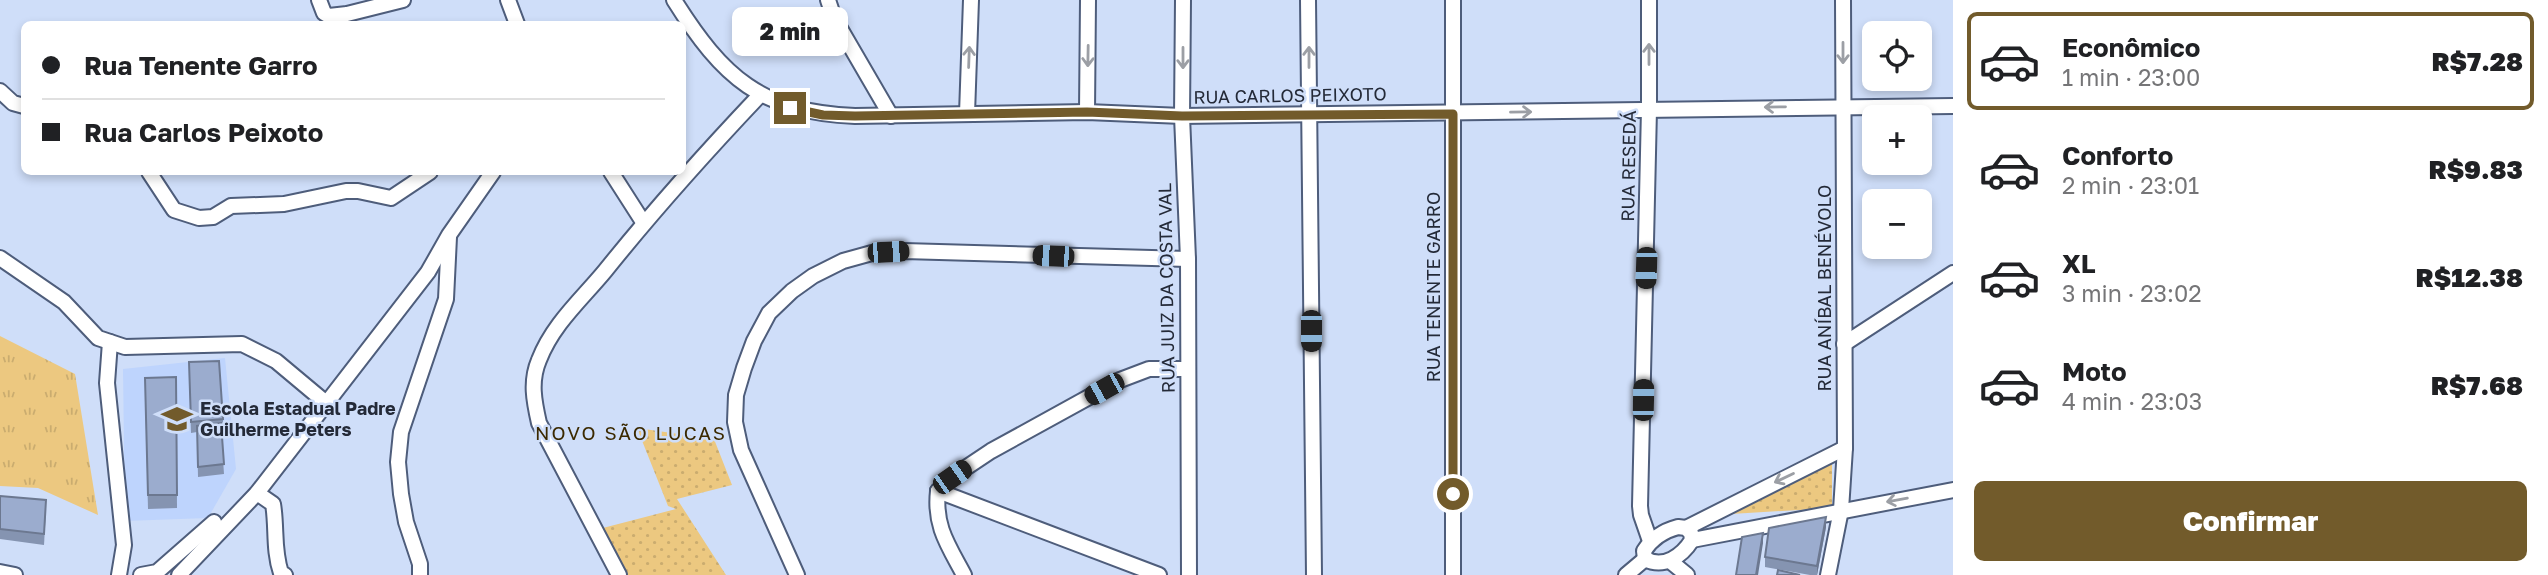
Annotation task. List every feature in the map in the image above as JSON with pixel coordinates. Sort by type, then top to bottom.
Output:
[{"type":"street","points":[[322,6],[329,16],[403,0]]},
{"type":"street","points":[[508,0],[516,21]]},
{"type":"street","name":"RUA CARLOS PEIXOTO","points":[[674,0],[710,53],[760,95],[790,108],[823,115],[1087,112],[1182,116],[1453,114],[1953,106]]},
{"type":"street","points":[[828,0],[834,18],[891,116]]},
{"type":"street","points":[[967,114],[971,0]]},
{"type":"street","points":[[1087,112],[1088,0]]},
{"type":"street","name":"RUA JUIZ DA COSTA VAL","points":[[1183,0],[1182,116],[1188,258],[1189,575]]},
{"type":"street","points":[[1308,0],[1314,575]]},
{"type":"street","name":"RUA TENENTE GARRO","points":[[1453,0],[1453,575]]},
{"type":"street","name":"RUA RESEDÁ","points":[[1649,0],[1640,506],[1650,541]]},
{"type":"street","name":"RUA ANÍBAL BENÉVOLO","points":[[1828,575],[1841,510],[1845,448],[1843,0]]},
{"type":"street","points":[[0,91],[13,103],[21,105]]},
{"type":"street","points":[[620,575],[539,422],[533,400],[533,380],[538,361],[558,325],[643,222],[760,95]]},
{"type":"street","points":[[151,175],[174,210],[199,218],[213,217],[231,206],[284,204],[346,191],[386,198],[395,196],[426,175]]},
{"type":"street","points":[[179,575],[257,493],[428,272],[486,175]]},
{"type":"street","points":[[613,175],[643,222]]},
{"type":"street","points":[[420,575],[420,564],[414,550],[401,494],[398,462],[401,432],[446,299],[449,235]]},
{"type":"street","points":[[797,575],[741,450],[735,422],[736,395],[754,341],[769,313],[792,292],[813,276],[843,261],[872,253],[904,251],[1188,258]]},
{"type":"street","points":[[0,258],[64,302],[98,338],[125,347],[242,344],[276,361],[325,402]]},
{"type":"street","points":[[1844,344],[1953,273]]},
{"type":"street","points":[[110,342],[107,383],[124,545],[119,575]]},
{"type":"street","points":[[964,575],[940,528],[936,509],[939,491],[952,477],[991,451],[1120,380],[1149,369],[1188,369]]},
{"type":"street","points":[[1845,448],[1689,534],[1680,556],[1670,561],[1651,562],[1646,559],[1644,551],[1650,541],[1670,529],[1689,534],[1953,490]]},
{"type":"street","points":[[939,491],[1159,575]]},
{"type":"street","points":[[257,493],[273,504],[276,520],[276,560],[281,573],[285,575]]},
{"type":"street","points":[[141,575],[157,572],[214,522]]},
{"type":"street","points":[[1626,575],[1646,559]]},
{"type":"street","points":[[1670,561],[1687,575]]},
{"type":"street","points":[[0,572],[15,575]]},
{"type":"shaded area","name":"Escola Estadual Padre Guilherme Peters","points":[[225,358],[236,469],[208,518],[125,521],[123,369]]},
{"type":"green space","points":[[0,336],[75,374],[98,515],[38,488],[0,486]]},
{"type":"green space","points":[[637,428],[714,439],[732,485],[677,499],[726,575],[624,575],[599,529],[676,509],[668,506]]},
{"type":"green space","points":[[1832,457],[1832,508],[1731,514]]},
{"type":"building","points":[[219,361],[223,419],[191,422],[189,362]]},
{"type":"building","points":[[176,377],[177,495],[148,495],[145,378]]},
{"type":"building","points":[[221,423],[224,464],[198,467],[197,426]]},
{"type":"building","points":[[0,496],[46,500],[44,534],[0,529]]},
{"type":"building","points":[[1826,517],[1817,566],[1765,557],[1769,528]]},
{"type":"building","points":[[1763,533],[1756,575],[1736,575],[1742,537]]},
{"type":"building","points":[[1778,570],[1800,575],[1777,575]]},
{"type":"place","name":"Escola Estadual Padre Guilherme Peters","points":[[177,419]]},
{"type":"district","name":"NOVO SÃO LUCAS","points":[[631,433]]},
{"type":"route","points":[[790,108],[823,115],[855,116],[1087,112],[1182,116],[1453,114],[1453,494]]}]
